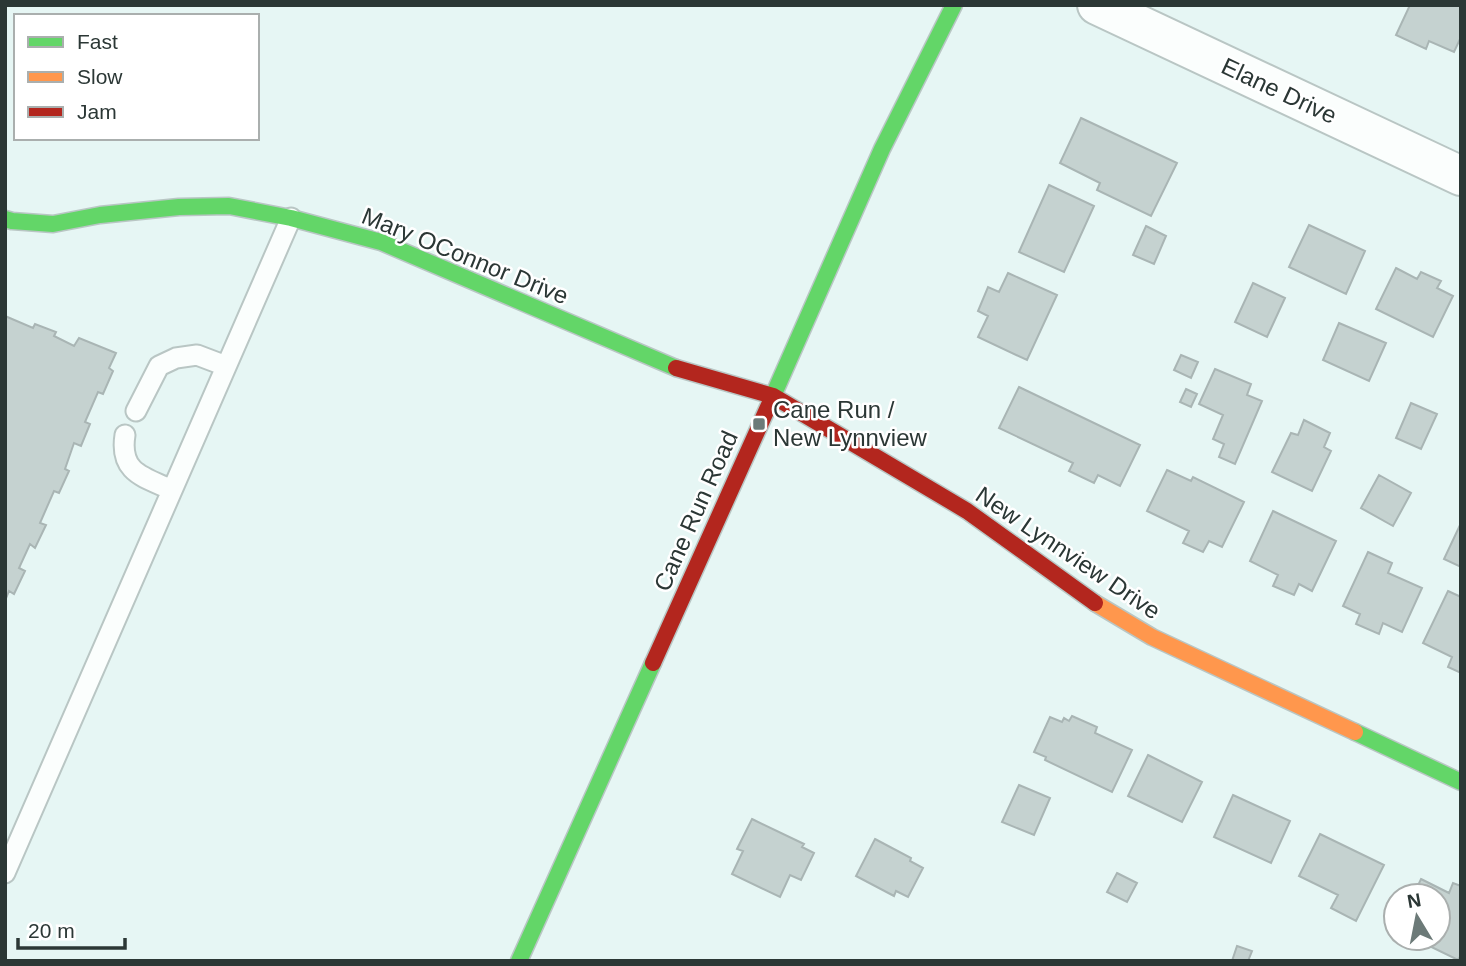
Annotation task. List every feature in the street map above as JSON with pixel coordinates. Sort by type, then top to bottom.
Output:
[{"type":"main road","name":"Cane Run Road","points":[[519,961],[882,149],[954,5]]},
{"type":"main road","name":"Mary OConnor Drive","points":[[5,219],[53,224],[100,215],[179,207],[229,206],[291,218],[381,242],[674,367],[773,396]]},
{"type":"main road","name":"New Lynnview Drive","points":[[773,396],[967,511],[1098,605],[1152,637],[1461,782]]},
{"type":"street","name":"Elane Drive","points":[[1097,5],[1461,176]]},
{"type":"lane","points":[[5,873],[291,218]]},
{"type":"lane","points":[[136,411],[159,366],[176,358],[197,355],[226,366]]},
{"type":"lane","points":[[125,435],[123,448],[127,462],[136,474],[172,490]]},
{"type":"building","points":[[1410,5],[1461,5],[1461,37],[1454,52],[1429,41],[1426,49],[1396,35]]},
{"type":"building","points":[[1081,118],[1177,163],[1151,216],[1097,190],[1100,183],[1060,163]]},
{"type":"building","points":[[1049,185],[1094,206],[1064,272],[1019,252]]},
{"type":"building","points":[[1309,225],[1365,251],[1346,294],[1289,267]]},
{"type":"building","points":[[1146,226],[1166,236],[1154,264],[1133,255]]},
{"type":"building","points":[[1396,268],[1417,279],[1421,272],[1441,281],[1437,288],[1453,296],[1433,337],[1376,309]]},
{"type":"building","points":[[1008,273],[1057,295],[1027,360],[978,337],[988,316],[978,311],[988,287],[999,292]]},
{"type":"building","points":[[1253,283],[1285,298],[1267,337],[1235,322]]},
{"type":"building","points":[[5,316],[33,328],[35,324],[56,332],[54,336],[74,346],[79,338],[116,353],[109,368],[113,371],[103,394],[98,392],[85,422],[90,424],[81,446],[74,443],[65,469],[69,471],[59,493],[54,491],[40,523],[46,525],[35,548],[30,544],[19,568],[25,571],[14,594],[9,591],[5,601]]},
{"type":"building","points":[[1339,323],[1386,343],[1369,381],[1323,360]]},
{"type":"building","points":[[1181,355],[1198,362],[1191,378],[1174,370]]},
{"type":"building","points":[[1215,369],[1251,384],[1247,395],[1262,401],[1235,464],[1219,457],[1224,444],[1213,439],[1223,415],[1199,404]]},
{"type":"building","points":[[1019,387],[1140,445],[1120,486],[1098,475],[1094,483],[1069,471],[1073,463],[999,428]]},
{"type":"building","points":[[1186,389],[1197,394],[1191,407],[1180,402]]},
{"type":"building","points":[[1411,403],[1437,414],[1421,449],[1396,438]]},
{"type":"building","points":[[1304,420],[1330,433],[1324,447],[1331,451],[1312,491],[1272,472],[1291,433],[1298,435]]},
{"type":"building","points":[[1167,470],[1191,481],[1193,477],[1244,502],[1222,547],[1209,541],[1203,552],[1183,543],[1189,531],[1147,511]]},
{"type":"building","points":[[1379,475],[1411,493],[1393,526],[1361,508]]},
{"type":"building","points":[[1273,511],[1336,541],[1312,591],[1299,584],[1294,595],[1273,586],[1278,575],[1250,561]]},
{"type":"building","points":[[1461,523],[1461,567],[1444,559]]},
{"type":"building","points":[[1368,552],[1392,563],[1388,573],[1422,588],[1402,632],[1383,623],[1379,634],[1356,624],[1360,614],[1343,606]]},
{"type":"building","points":[[1448,591],[1461,597],[1461,673],[1448,667],[1452,657],[1423,643]]},
{"type":"building","points":[[1072,716],[1097,727],[1095,733],[1132,750],[1112,792],[1034,752],[1050,717],[1062,722],[1064,718],[1069,721]]},
{"type":"building","points":[[1148,755],[1202,782],[1182,822],[1128,796]]},
{"type":"building","points":[[1019,785],[1050,798],[1034,835],[1002,822]]},
{"type":"building","points":[[1233,795],[1290,821],[1271,863],[1214,837]]},
{"type":"building","points":[[752,819],[804,844],[802,847],[814,853],[801,880],[790,875],[780,897],[732,874],[743,851],[737,849]]},
{"type":"building","points":[[1320,834],[1384,865],[1356,921],[1331,908],[1338,895],[1299,876]]},
{"type":"building","points":[[875,839],[911,858],[910,861],[923,868],[908,897],[896,891],[894,896],[856,876]]},
{"type":"building","points":[[1117,873],[1137,883],[1127,902],[1107,892]]},
{"type":"building","points":[[1453,883],[1461,886],[1461,955],[1458,960],[1442,952],[1452,952]]},
{"type":"building","points":[[1237,946],[1252,951],[1248,961],[1232,961]]},
{"type":"traffic: fast","points":[[773,396],[882,149],[954,5]]},
{"type":"traffic: fast","points":[[5,219],[53,224],[100,215],[179,207],[229,206],[291,218],[381,242],[676,368]]},
{"type":"traffic: fast","points":[[519,961],[653,663]]},
{"type":"traffic: fast","points":[[1355,732],[1461,782]]},
{"type":"traffic: slow","points":[[1095,603],[1152,637],[1355,732]]},
{"type":"traffic: jam","points":[[676,368],[773,396],[967,511],[1095,603]]},
{"type":"traffic: jam","points":[[653,663],[773,396]]},
{"type":"place","name":"Cane Run / New Lynnview","points":[[759,424]]}]
